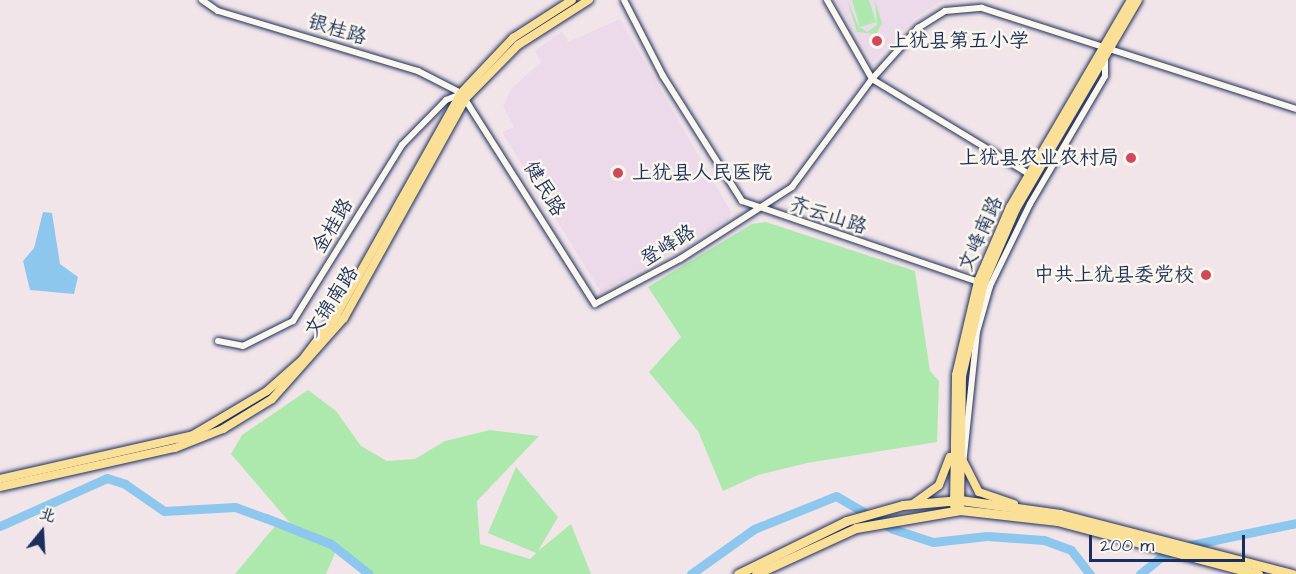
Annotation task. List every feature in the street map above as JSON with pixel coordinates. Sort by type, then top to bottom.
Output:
[{"type":"highway","points":[[738,574],[846,521],[908,505],[1015,505],[1258,574]]},
{"type":"highway","points":[[756,574],[856,528],[957,505],[1059,518],[1292,574]]},
{"type":"main road","name":"文锦南路","points":[[0,479],[193,435],[267,391],[303,359],[337,314],[464,96],[513,38],[572,0]]},
{"type":"main road","name":"文锦南路","points":[[0,487],[176,448],[223,429],[272,399],[344,318],[464,96],[518,45],[589,0]]},
{"type":"main road","name":"文峰南路","points":[[957,505],[956,450],[961,338],[1031,176],[1107,46],[1131,0]]},
{"type":"main road","name":"文峰南路","points":[[1031,176],[1106,55],[1107,46],[1138,0]]},
{"type":"main road","name":"文峰南路","points":[[956,450],[961,467],[957,505]]},
{"type":"main road","points":[[908,505],[943,480],[956,450]]},
{"type":"main road","points":[[961,467],[979,492],[1015,505]]},
{"type":"street","name":"银桂路","points":[[202,0],[218,11],[418,71],[464,96]]},
{"type":"street","name":"齐云山路","points":[[624,0],[663,76],[733,189],[753,209],[984,283]]},
{"type":"street","points":[[827,0],[872,79],[1031,176]]},
{"type":"street","name":"登峰路","points":[[596,304],[680,259],[753,209],[792,187],[872,79],[918,28],[945,11],[982,8],[1107,46],[1296,109]]},
{"type":"street","points":[[961,467],[974,348],[984,283],[1105,76],[1106,55]]},
{"type":"street","name":"健民路","points":[[464,96],[596,304]]},
{"type":"street","name":"金桂路","points":[[218,341],[243,346],[293,321],[402,145],[446,100],[464,96]]},
{"type":"shaded area","name":"上犹县第五小学","points":[[836,0],[963,0],[940,2],[914,19],[873,62]]},
{"type":"shaded area","name":"上犹县人民医院","points":[[620,19],[731,212],[728,220],[601,292],[502,132],[514,127],[503,106],[512,88],[541,62],[535,51],[562,31],[568,42]]},
{"type":"green space","points":[[847,0],[859,27],[867,32],[877,25],[875,0],[882,23],[876,34],[857,32]]},
{"type":"green space","points":[[852,0],[869,0],[876,22],[860,27]]},
{"type":"green space","points":[[766,222],[915,271],[930,371],[939,381],[937,442],[807,463],[758,475],[723,491],[698,431],[649,372],[681,337],[648,287],[752,224]]},
{"type":"green space","points":[[676,226],[684,226],[689,231],[687,242],[676,244],[671,239],[671,231]]},
{"type":"green space","points":[[308,390],[336,411],[361,446],[387,461],[415,459],[445,441],[490,430],[539,436],[477,501],[480,544],[530,559],[536,553],[488,533],[516,467],[558,517],[538,551],[571,524],[591,574],[369,574],[331,544],[297,531],[231,454],[242,435]]},
{"type":"green space","points":[[276,525],[331,546],[335,553],[326,574],[235,574]]},
{"type":"water","points":[[43,212],[52,213],[60,264],[78,277],[74,294],[30,290],[23,261],[34,248]]},
{"type":"waterway","points":[[0,526],[107,478],[125,484],[164,511],[235,507],[266,518],[331,544],[369,574]]},
{"type":"waterway","points":[[691,574],[754,529],[836,496],[893,529],[933,542],[987,536],[1044,540],[1071,550],[1090,574]]},
{"type":"waterway","points":[[1140,574],[1162,556],[1191,545],[1296,523]]},
{"type":"place","name":"上犹县第五小学","points":[[877,41]]},
{"type":"place","name":"上犹县农业农村局","points":[[1131,158]]},
{"type":"place","name":"上犹县人民医院","points":[[618,173]]},
{"type":"place","name":"中共上犹县委党校","points":[[1206,275]]}]
